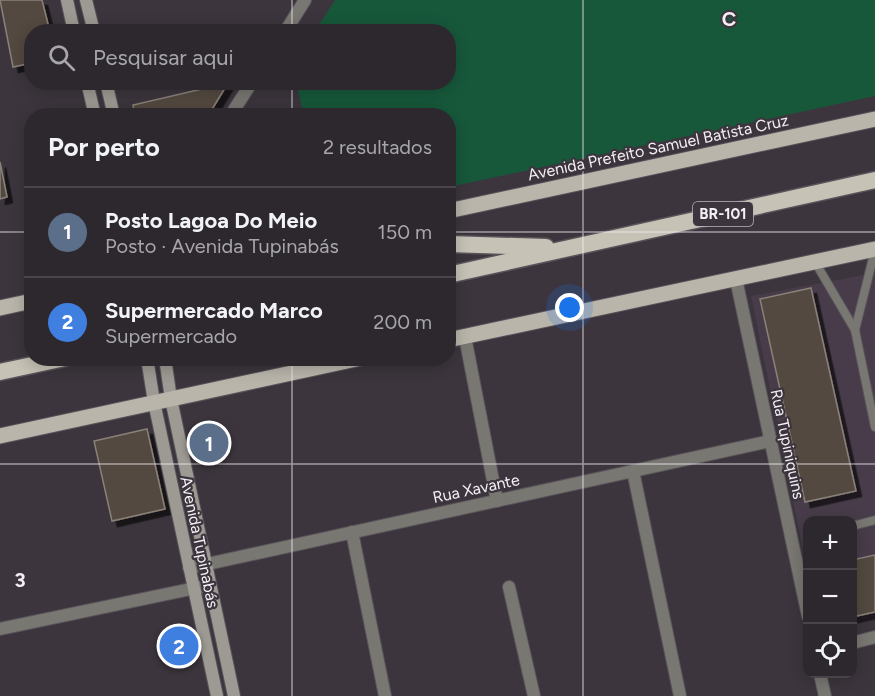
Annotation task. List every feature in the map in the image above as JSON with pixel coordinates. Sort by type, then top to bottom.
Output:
[{"type":"highway","name":"BR-101","points":[[456,273],[875,180]]},
{"type":"highway","points":[[456,244],[571,248]]},
{"type":"highway","points":[[0,372],[28,366]]},
{"type":"main road","points":[[67,0],[73,24]]},
{"type":"main road","points":[[86,0],[92,24]]},
{"type":"main road","points":[[89,90],[92,108]]},
{"type":"main road","points":[[108,90],[112,108]]},
{"type":"main road","name":"Avenida Prefeito Samuel Batista Cruz","points":[[456,209],[875,119]]},
{"type":"main road","points":[[456,339],[875,250]]},
{"type":"main road","points":[[0,308],[24,303]]},
{"type":"main road","name":"Avenida Tupinabás","points":[[148,366],[217,696]]},
{"type":"main road","name":"Avenida Tupinabás","points":[[166,366],[171,399],[234,696]]},
{"type":"main road","points":[[0,436],[324,366]]},
{"type":"street","points":[[290,24],[305,0]]},
{"type":"street","points":[[235,108],[247,90]]},
{"type":"street","name":"Rua Tupiniquins","points":[[736,279],[803,597]]},
{"type":"street","points":[[465,337],[496,501]]},
{"type":"street","name":"Rua Xavante","points":[[189,568],[770,441]]},
{"type":"street","points":[[633,471],[680,696]]},
{"type":"street","points":[[352,532],[385,696]]},
{"type":"street","points":[[0,629],[210,585]]},
{"type":"street","points":[[509,587],[534,696]]},
{"type":"street","points":[[857,641],[875,638]]},
{"type":"street","points":[[821,678],[825,696]]},
{"type":"lane","points":[[855,330],[875,250]]},
{"type":"lane","points":[[815,262],[855,330],[875,427]]},
{"type":"lane","points":[[857,524],[875,520]]},
{"type":"shaded area","points":[[875,273],[875,619],[857,622],[857,516],[803,516],[803,550],[751,296]]},
{"type":"green space","points":[[335,0],[875,0],[875,96],[456,186],[456,108],[302,108],[298,90],[456,90],[456,24],[320,24]]},
{"type":"building","points":[[0,0],[42,0],[48,24],[24,24],[24,65],[13,67]]},
{"type":"building","points":[[198,90],[224,90],[213,108],[134,108],[133,105]]},
{"type":"building","points":[[0,162],[7,197],[0,199]]},
{"type":"building","points":[[811,288],[856,491],[805,502],[760,299]]},
{"type":"building","points":[[147,429],[165,509],[112,521],[94,441]]},
{"type":"building","points":[[875,555],[875,612],[857,616],[857,570],[857,559]]},
{"type":"place","name":"Posto Lagoa Do Meio","points":[[209,443]]},
{"type":"place","name":"Supermercado Marco","points":[[179,646]]}]
